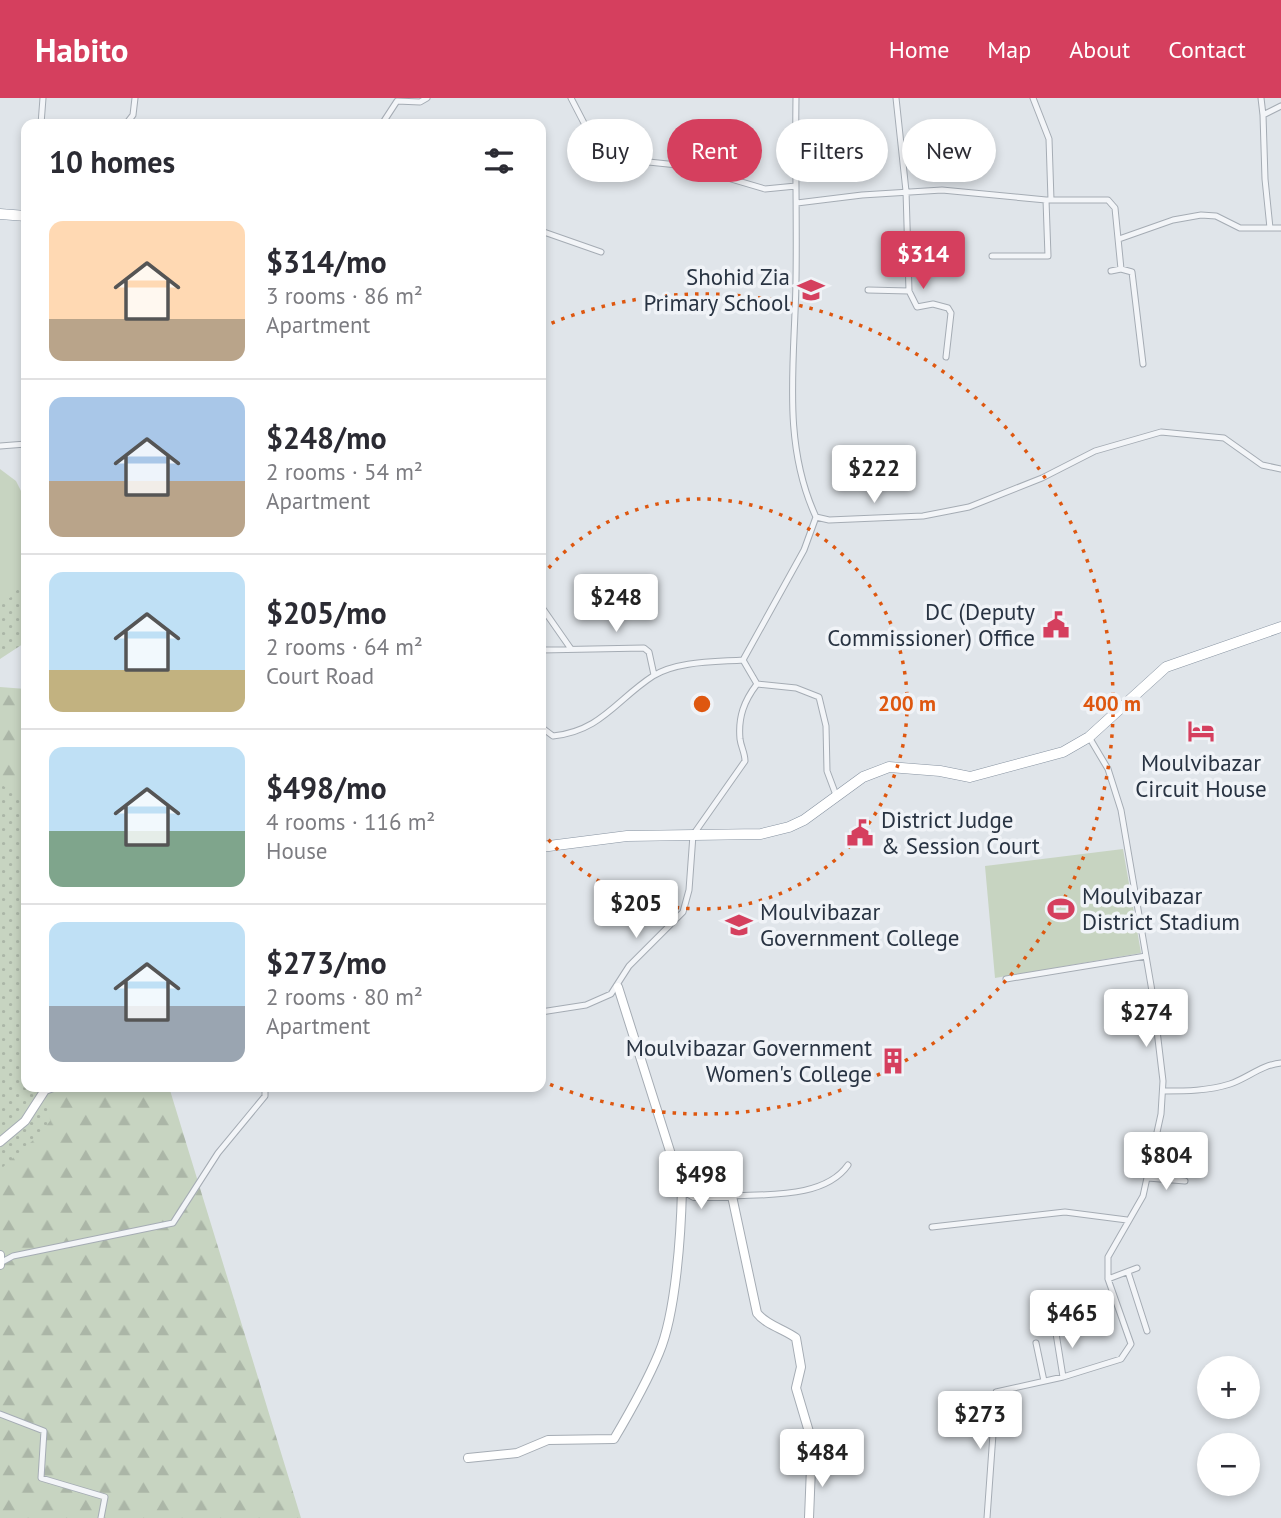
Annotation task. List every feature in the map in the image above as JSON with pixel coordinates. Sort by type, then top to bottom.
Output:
[{"type":"highway","points":[[0,214],[21,216]]},
{"type":"highway","points":[[546,847],[627,836],[761,834],[789,827],[863,777],[889,767],[940,771],[970,778],[1063,752],[1090,737],[1166,667],[1281,627]]},
{"type":"street","points":[[41,119],[43,98]]},
{"type":"street","points":[[130,119],[135,98]]},
{"type":"street","points":[[385,119],[397,101],[420,102],[428,98]]},
{"type":"street","points":[[571,98],[599,152],[639,161],[687,166],[760,188],[796,186]]},
{"type":"street","points":[[743,660],[804,550],[817,517],[799,468],[792,411],[797,203],[796,98]]},
{"type":"street","points":[[896,98],[906,191],[909,291],[917,307],[933,304],[948,308],[951,313],[946,357]]},
{"type":"street","points":[[992,256],[1048,256],[1049,139],[1033,98]]},
{"type":"street","points":[[1261,98],[1270,228]]},
{"type":"street","points":[[1263,115],[1281,106]]},
{"type":"street","points":[[797,203],[906,191],[942,190],[1113,203],[1121,269]]},
{"type":"street","points":[[1119,239],[1173,220],[1201,215],[1216,216],[1240,228],[1281,228]]},
{"type":"street","points":[[546,234],[601,252]]},
{"type":"street","points":[[1111,271],[1129,269],[1133,275],[1143,364]]},
{"type":"street","points":[[868,290],[909,291]]},
{"type":"street","points":[[817,517],[829,520],[923,516],[969,507],[1042,478],[1095,451],[1161,432],[1224,438],[1262,465],[1281,469]]},
{"type":"street","points":[[0,446],[21,444]]},
{"type":"street","points":[[546,613],[571,649]]},
{"type":"street","points":[[546,650],[644,648],[649,652],[654,675]]},
{"type":"street","points":[[546,731],[553,736],[582,730],[609,715],[654,675],[698,663],[743,660]]},
{"type":"street","points":[[743,660],[758,684]]},
{"type":"street","points":[[758,684],[796,688],[819,697],[826,726],[827,771],[836,795]]},
{"type":"street","points":[[546,1011],[586,1006],[611,994],[629,966],[683,912],[689,890],[693,835],[745,761],[740,739],[741,715],[747,697],[758,684]]},
{"type":"street","points":[[987,1518],[994,1395],[1000,1391],[1063,1377],[1121,1359],[1128,1352],[1130,1344],[1108,1279],[1108,1257],[1143,1196],[1164,1091],[1146,956],[1121,810],[1108,769],[1090,737]]},
{"type":"street","points":[[1006,979],[1146,956]]},
{"type":"street","points":[[468,1458],[517,1453],[548,1440],[614,1439],[660,1352],[674,1275],[682,1189],[618,986]]},
{"type":"street","points":[[1164,1091],[1197,1091],[1231,1084],[1248,1074],[1281,1063]]},
{"type":"street","points":[[0,1142],[25,1121],[44,1092]]},
{"type":"street","points":[[1,1261],[13,1256],[173,1223],[218,1153],[265,1096],[265,1092]]},
{"type":"street","points":[[682,1189],[694,1196],[787,1192],[824,1184],[843,1173],[848,1165]]},
{"type":"street","points":[[1148,1178],[1185,1181]]},
{"type":"street","points":[[732,1196],[740,1219],[754,1305],[763,1320],[781,1327],[796,1338],[800,1367],[796,1388],[812,1442],[809,1518]]},
{"type":"street","points":[[932,1227],[1065,1212],[1127,1220]]},
{"type":"street","points":[[1108,1279],[1137,1268]]},
{"type":"street","points":[[1128,1272],[1147,1331]]},
{"type":"street","points":[[1055,1327],[1063,1377]]},
{"type":"street","points":[[1036,1343],[1044,1381]]},
{"type":"street","points":[[0,1414],[44,1431],[41,1478],[103,1495],[106,1500],[101,1518]]},
{"type":"green space","points":[[0,469],[16,481],[21,491],[21,583],[13,596],[0,603]]},
{"type":"green space","points":[[21,502],[21,645],[0,659],[0,508]]},
{"type":"green space","points":[[0,687],[21,689],[21,1092],[171,1092],[301,1518],[0,1518]]},
{"type":"green space","points":[[0,784],[21,796],[21,1092],[48,1092],[50,1121],[33,1141],[0,1170]]},
{"type":"green space","name":"Moulvibazar District Stadium","points":[[1123,849],[1141,953],[995,978],[985,866]]},
{"type":"place","name":"Shohid Zia Primary School","points":[[811,290]]},
{"type":"place","name":"DC (Deputy Commissioner) Office","points":[[1056,625]]},
{"type":"place","name":"Moulvibazar Circuit House","points":[[1201,731]]},
{"type":"place","name":"District Judge & Session Court","points":[[860,833]]},
{"type":"place","name":"Moulvibazar District Stadium","points":[[1061,909]]},
{"type":"place","name":"Moulvibazar Government College","points":[[739,925]]},
{"type":"place","name":"Moulvibazar Government Women's College","points":[[893,1061]]}]
